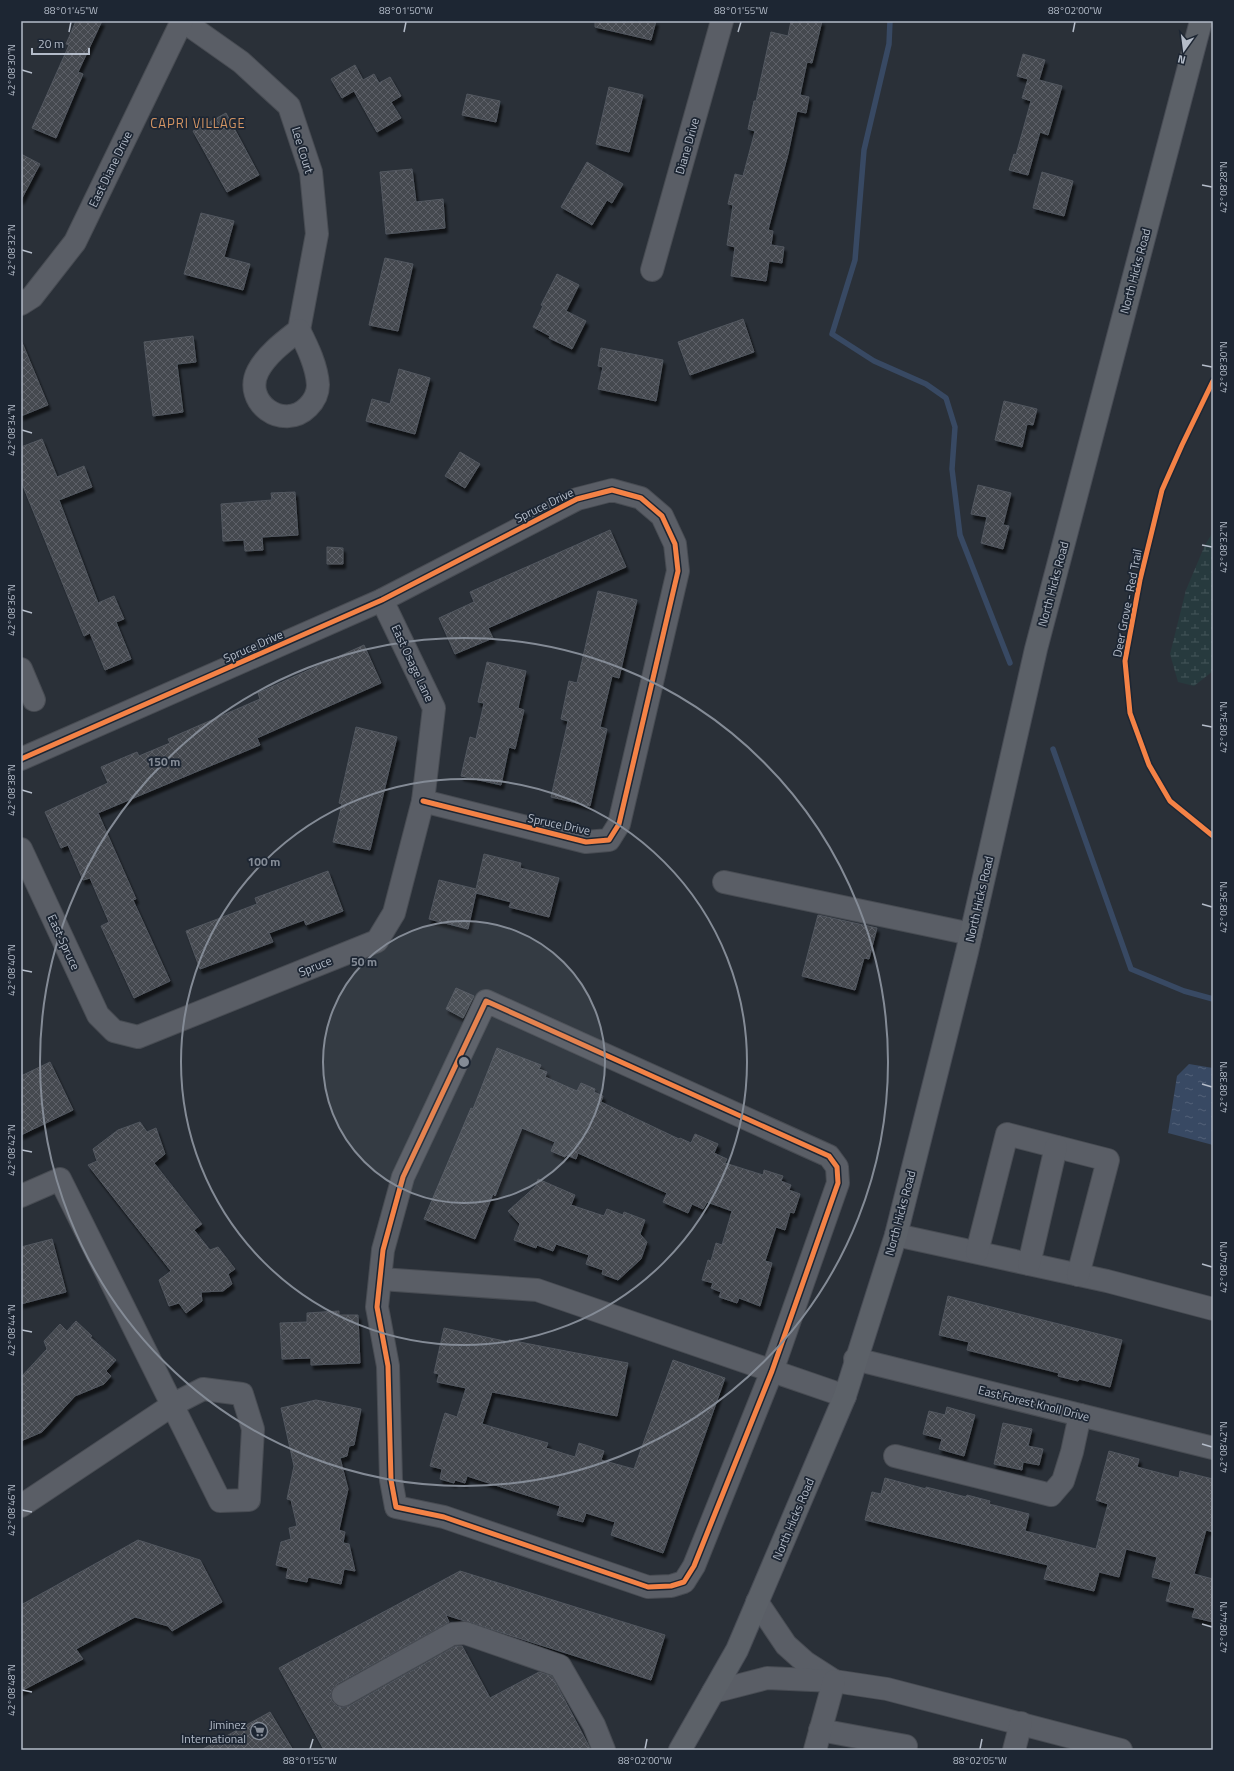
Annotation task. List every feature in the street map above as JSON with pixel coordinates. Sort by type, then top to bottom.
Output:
[{"type":"main road","name":"North Hicks Road","points":[[680,1750],[737,1650],[845,1396],[896,1235],[971,934],[1036,649],[1201,21]]},
{"type":"street","name":"East Diane Drive","points":[[21,304],[32,297],[75,242],[182,21]]},
{"type":"street","name":"Lee Court","points":[[182,21],[242,62],[289,106],[311,172],[318,234],[299,330]]},
{"type":"street","name":"Diane Drive","points":[[652,270],[722,21]]},
{"type":"street","name":"Spruce Drive","points":[[21,759],[382,600],[577,499],[612,490],[641,498],[662,516],[676,544],[678,571],[619,824],[609,840],[586,842],[423,801]]},
{"type":"street","name":"East Osage Lane","points":[[382,600],[434,708],[423,801]]},
{"type":"street","points":[[21,669],[34,700]]},
{"type":"street","name":"Spruce","points":[[114,1031],[138,1037],[377,941],[394,913],[423,801]]},
{"type":"street","name":"East Spruce","points":[[21,849],[98,1015],[114,1031]]},
{"type":"street","points":[[724,882],[971,934]]},
{"type":"street","points":[[486,1001],[829,1156],[837,1167],[838,1183],[772,1371],[694,1566],[684,1582],[671,1586],[648,1587],[444,1517],[396,1507],[391,1480],[388,1366],[377,1307],[383,1250],[403,1177],[486,1001]]},
{"type":"street","points":[[977,1252],[1007,1134],[1108,1160],[1078,1275]]},
{"type":"street","points":[[1029,1264],[1056,1147]]},
{"type":"street","points":[[21,1196],[60,1179],[172,1405],[220,1501],[249,1500],[253,1429],[242,1394],[203,1389],[172,1405],[21,1506]]},
{"type":"street","points":[[896,1235],[1078,1275],[1213,1309]]},
{"type":"street","points":[[380,1278],[537,1290],[845,1396]]},
{"type":"street","name":"East Forest Knoll Drive","points":[[856,1359],[1213,1448]]},
{"type":"street","points":[[895,1456],[1051,1495],[1063,1481],[1072,1452],[1080,1415]]},
{"type":"street","points":[[757,1602],[786,1645],[805,1662],[834,1681]]},
{"type":"street","points":[[343,1695],[452,1634],[465,1633],[560,1666],[594,1725],[604,1750]]},
{"type":"street","points":[[713,1692],[767,1678],[834,1681],[887,1689],[1121,1750]]},
{"type":"street","points":[[834,1681],[818,1740],[911,1749]]},
{"type":"street","points":[[1014,1750],[1021,1723]]},
{"type":"green space","points":[[1213,532],[1213,671],[1194,686],[1178,682],[1170,654],[1186,590],[1205,545]]},
{"type":"water","points":[[1189,1064],[1213,1068],[1213,1145],[1168,1133],[1177,1076]]},
{"type":"building","points":[[76,21],[102,21],[78,72],[83,74],[56,138],[32,128],[69,45],[66,44]]},
{"type":"building","points":[[595,21],[656,21],[651,40],[595,27]]},
{"type":"building","points":[[791,21],[822,21],[812,63],[807,62],[800,95],[809,97],[806,113],[797,111],[788,154],[768,230],[773,231],[771,245],[784,247],[782,263],[769,261],[766,281],[731,276],[735,247],[727,245],[733,205],[728,204],[735,174],[743,176],[755,131],[748,129],[754,101],[756,101],[771,32],[788,36]]},
{"type":"building","points":[[1023,54],[1045,60],[1039,80],[1062,86],[1048,135],[1040,132],[1028,175],[1009,170],[1014,154],[1016,155],[1031,101],[1022,98],[1028,79],[1017,76]]},
{"type":"building","points":[[355,65],[363,80],[374,74],[379,83],[390,77],[401,96],[391,102],[401,118],[377,132],[354,91],[342,98],[331,79]]},
{"type":"building","points":[[609,87],[643,95],[629,152],[596,144]]},
{"type":"building","points":[[467,94],[500,101],[496,122],[462,115]]},
{"type":"building","points":[[226,113],[259,175],[227,192],[193,131]]},
{"type":"building","points":[[21,154],[40,164],[21,200]]},
{"type":"building","points":[[587,162],[623,184],[612,203],[607,200],[592,225],[561,207]]},
{"type":"building","points":[[412,169],[416,202],[443,199],[445,228],[386,234],[380,172]]},
{"type":"building","points":[[1042,172],[1073,181],[1064,216],[1033,208]]},
{"type":"building","points":[[201,213],[234,221],[224,257],[250,264],[243,290],[184,274]]},
{"type":"building","points":[[385,258],[413,264],[398,331],[369,325]]},
{"type":"building","points":[[557,274],[579,285],[566,311],[586,321],[572,349],[549,338],[550,336],[533,327],[543,306],[541,305]]},
{"type":"building","points":[[743,319],[754,352],[690,375],[678,342]]},
{"type":"building","points":[[193,336],[196,362],[177,364],[183,412],[153,416],[144,342]]},
{"type":"building","points":[[21,340],[48,405],[21,416]]},
{"type":"building","points":[[601,348],[663,360],[656,401],[598,389],[603,367],[598,366]]},
{"type":"building","points":[[399,369],[430,378],[415,434],[366,421],[372,399],[390,404]]},
{"type":"building","points":[[1004,401],[1037,409],[1033,425],[1027,424],[1022,447],[995,440]]},
{"type":"building","points":[[42,439],[57,477],[84,466],[92,487],[59,500],[98,603],[114,596],[124,619],[116,622],[131,659],[105,670],[90,633],[84,636],[21,481],[21,447]]},
{"type":"building","points":[[460,452],[480,464],[465,488],[445,476]]},
{"type":"building","points":[[978,485],[1011,493],[1003,525],[1009,526],[1003,549],[981,543],[987,517],[971,514]]},
{"type":"building","points":[[295,492],[298,535],[262,537],[263,550],[245,551],[244,540],[223,541],[221,504],[272,500],[271,493]]},
{"type":"building","points":[[610,530],[626,567],[488,628],[493,638],[455,654],[439,618],[474,602],[470,592]]},
{"type":"building","points":[[327,547],[343,548],[343,564],[327,564]]},
{"type":"building","points":[[598,591],[637,600],[619,678],[612,676],[600,727],[607,729],[590,806],[551,797],[568,721],[561,719],[569,681],[577,683]]},
{"type":"building","points":[[364,645],[381,683],[257,738],[260,745],[98,813],[136,899],[133,900],[170,981],[134,998],[101,926],[109,922],[90,878],[83,880],[68,845],[61,848],[45,812],[108,783],[101,767],[137,752],[139,756],[170,743],[168,739],[260,699],[258,693]]},
{"type":"building","points":[[487,662],[526,671],[518,708],[524,710],[515,749],[509,747],[501,785],[461,776],[470,737],[476,739],[484,703],[478,702]]},
{"type":"building","points":[[356,727],[397,737],[370,850],[333,842],[342,804],[339,803]]},
{"type":"building","points":[[484,854],[521,863],[520,868],[559,878],[549,917],[509,907],[511,902],[476,893],[468,929],[429,919],[439,880],[476,889]]},
{"type":"building","points":[[328,871],[343,911],[306,925],[304,920],[269,933],[273,942],[200,969],[186,931],[257,904],[255,898]]},
{"type":"building","points":[[818,915],[877,928],[869,959],[864,958],[855,990],[802,976]]},
{"type":"building","points":[[456,988],[474,996],[463,1018],[446,1009]]},
{"type":"building","points":[[497,1048],[541,1065],[539,1069],[547,1072],[545,1077],[577,1091],[581,1083],[595,1089],[594,1092],[603,1096],[601,1102],[679,1139],[680,1138],[691,1143],[695,1134],[718,1144],[714,1153],[727,1159],[725,1163],[763,1175],[764,1170],[783,1176],[781,1181],[791,1185],[789,1190],[800,1194],[794,1213],[790,1212],[785,1230],[776,1227],[765,1261],[772,1263],[760,1306],[739,1298],[737,1303],[719,1297],[721,1292],[711,1288],[713,1283],[702,1280],[708,1260],[711,1261],[716,1243],[722,1245],[732,1211],[707,1202],[703,1209],[692,1204],[688,1213],[663,1202],[667,1193],[578,1153],[576,1159],[566,1155],[565,1157],[551,1151],[555,1142],[522,1128],[495,1196],[493,1194],[475,1239],[424,1219],[471,1108],[473,1109]]},
{"type":"building","points":[[50,1062],[73,1110],[21,1135],[21,1076]]},
{"type":"building","points":[[140,1122],[147,1132],[156,1128],[165,1154],[154,1163],[202,1224],[194,1230],[210,1250],[218,1247],[235,1269],[228,1274],[232,1284],[223,1291],[201,1292],[202,1301],[186,1313],[179,1303],[169,1306],[159,1280],[171,1271],[88,1165],[97,1161],[93,1149],[118,1130]]},
{"type":"building","points":[[538,1179],[575,1195],[571,1205],[604,1216],[607,1209],[623,1215],[624,1212],[645,1220],[640,1234],[647,1242],[641,1259],[618,1280],[602,1274],[603,1270],[586,1264],[589,1255],[556,1244],[553,1251],[537,1245],[536,1248],[514,1240],[520,1224],[508,1211],[536,1186]]},
{"type":"building","points":[[52,1239],[66,1292],[21,1304],[21,1247]]},
{"type":"building","points":[[948,1296],[1122,1340],[1110,1387],[1079,1379],[1078,1381],[1058,1376],[1059,1373],[967,1350],[969,1342],[939,1335]]},
{"type":"building","points":[[339,1311],[339,1315],[358,1315],[360,1363],[311,1365],[311,1358],[282,1359],[280,1323],[307,1322],[307,1313]]},
{"type":"building","points":[[76,1321],[92,1336],[90,1337],[116,1360],[106,1371],[111,1376],[104,1384],[75,1396],[42,1432],[21,1441],[21,1377],[47,1349],[44,1341],[60,1324],[67,1331]]},
{"type":"building","points":[[444,1328],[509,1342],[509,1340],[628,1363],[617,1416],[492,1392],[482,1424],[548,1443],[546,1448],[575,1457],[579,1443],[604,1451],[601,1460],[634,1469],[673,1360],[725,1378],[663,1553],[611,1535],[615,1522],[586,1513],[583,1522],[557,1515],[560,1506],[467,1476],[465,1483],[455,1480],[454,1483],[440,1479],[442,1469],[430,1466],[439,1433],[445,1413],[457,1417],[466,1388],[437,1382],[439,1374],[434,1373]]},
{"type":"building","points":[[316,1400],[361,1409],[354,1445],[349,1446],[347,1456],[340,1458],[348,1489],[339,1530],[345,1532],[343,1543],[349,1544],[355,1571],[344,1569],[341,1584],[308,1577],[307,1582],[286,1578],[288,1568],[276,1565],[281,1542],[291,1539],[289,1528],[297,1526],[291,1500],[287,1499],[294,1466],[281,1408]]},
{"type":"building","points":[[947,1407],[975,1415],[964,1456],[939,1449],[942,1439],[923,1434],[929,1411],[945,1415]]},
{"type":"building","points":[[1003,1423],[1032,1429],[1028,1446],[1043,1449],[1039,1465],[1023,1462],[1022,1470],[994,1464]]},
{"type":"building","points":[[1109,1451],[1139,1459],[1137,1467],[1179,1478],[1180,1471],[1213,1479],[1213,1532],[1206,1530],[1194,1574],[1213,1579],[1213,1622],[1192,1617],[1195,1608],[1166,1601],[1171,1582],[1152,1577],[1157,1557],[1126,1549],[1119,1577],[1099,1572],[1094,1591],[1044,1579],[1048,1565],[865,1520],[872,1492],[881,1494],[885,1478],[926,1489],[926,1487],[966,1497],[967,1495],[990,1501],[989,1504],[1029,1514],[1025,1531],[1096,1549],[1108,1504],[1096,1500]]},
{"type":"building","points":[[138,1540],[200,1560],[222,1602],[172,1631],[168,1626],[135,1617],[76,1649],[83,1659],[21,1691],[21,1605]]},
{"type":"building","points":[[460,1571],[665,1635],[651,1680],[446,1615],[449,1622],[337,1684],[332,1689],[332,1701],[337,1706],[349,1706],[456,1646],[462,1646],[490,1698],[539,1672],[552,1676],[591,1750],[324,1750],[279,1668]]},
{"type":"building","name":"Jiminez International","points":[[270,1712],[293,1750],[201,1750]]},
{"type":"waterway","points":[[890,21],[889,44],[864,150],[855,260],[832,334],[874,361],[926,384],[946,398],[955,427],[952,469],[960,535],[1010,663]]},
{"type":"waterway","points":[[1053,749],[1131,969],[1184,991],[1213,999]]},
{"type":"cycle path","name":"Deer Grove - Red Trail","points":[[1213,381],[1162,490],[1140,580],[1125,661],[1130,713],[1149,765],[1170,801],[1213,836]]},
{"type":"cycle path","points":[[21,759],[382,600],[577,499],[612,490],[641,498],[662,516],[675,544],[678,571],[619,824],[609,840],[586,842],[423,801]]},
{"type":"cycle path","points":[[486,1001],[829,1156],[837,1167],[838,1183],[772,1371],[694,1566],[684,1582],[671,1586],[648,1587],[444,1517],[396,1507],[391,1480],[388,1366],[377,1307],[383,1250],[403,1177],[486,1001]]},
{"type":"place","name":"Jiminez International","points":[[259,1731]]},
{"type":"district","name":"CAPRI VILLAGE","points":[[198,123]]}]
